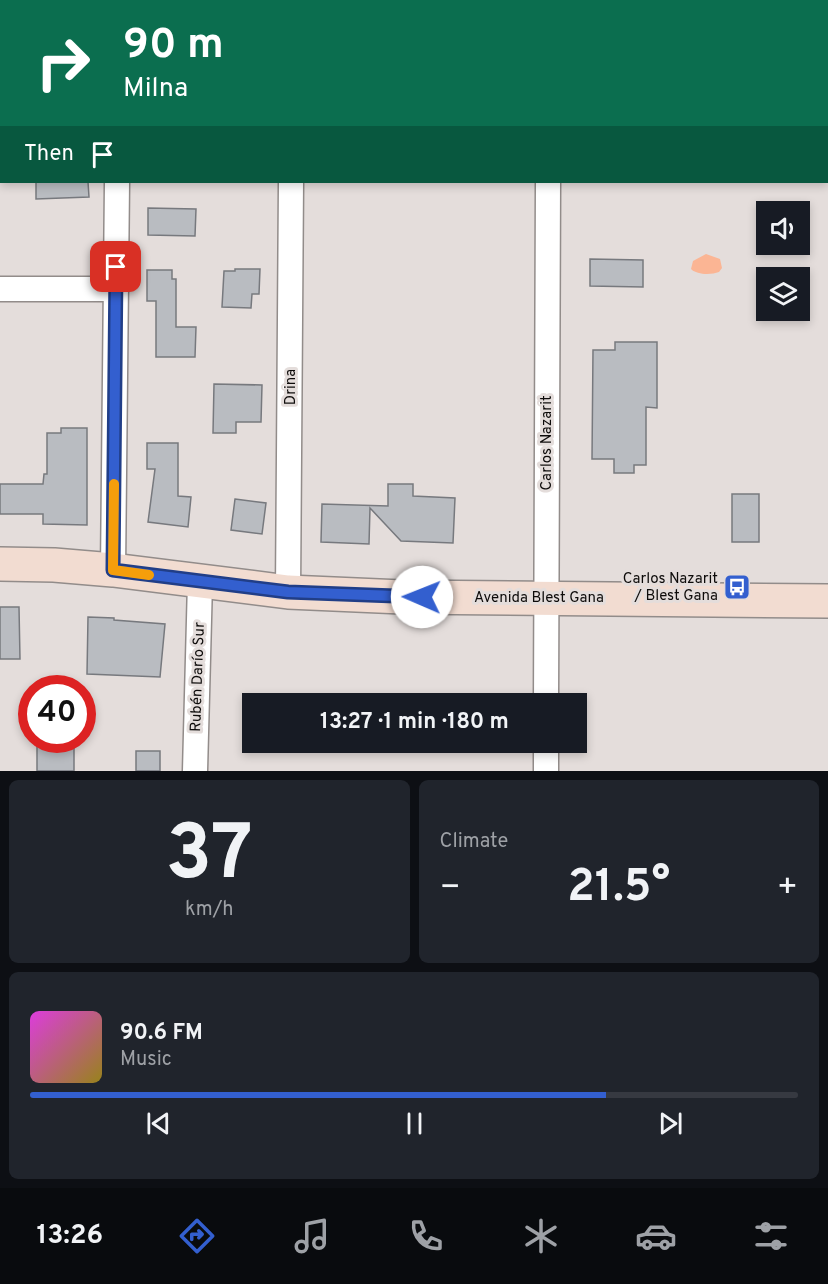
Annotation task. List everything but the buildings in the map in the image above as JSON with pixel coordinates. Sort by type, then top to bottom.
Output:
[{"type":"street","points":[[113,570],[117,183]]},
{"type":"street","name":"Drina","points":[[288,592],[291,183]]},
{"type":"street","name":"Carlos Nazarit","points":[[546,693],[548,183]]},
{"type":"street","points":[[0,289],[116,289]]},
{"type":"street","name":"Avenida Blest Gana","points":[[0,564],[54,565],[113,570],[288,592],[402,597],[828,600]]},
{"type":"street","name":"Rubén Darío Sur","points":[[195,771],[200,582]]},
{"type":"street","points":[[546,753],[546,771]]},
{"type":"shaded area","points":[[706,254],[720,259],[722,268],[719,272],[704,274],[691,269],[693,261]]},
{"type":"slow traffic","points":[[114,484],[113,570],[149,575]]},
{"type":"place","name":"Carlos Nazarit / Blest Gana","points":[[737,587]]},
{"type":"route","points":[[116,267],[113,570],[288,592],[422,597]]}]
